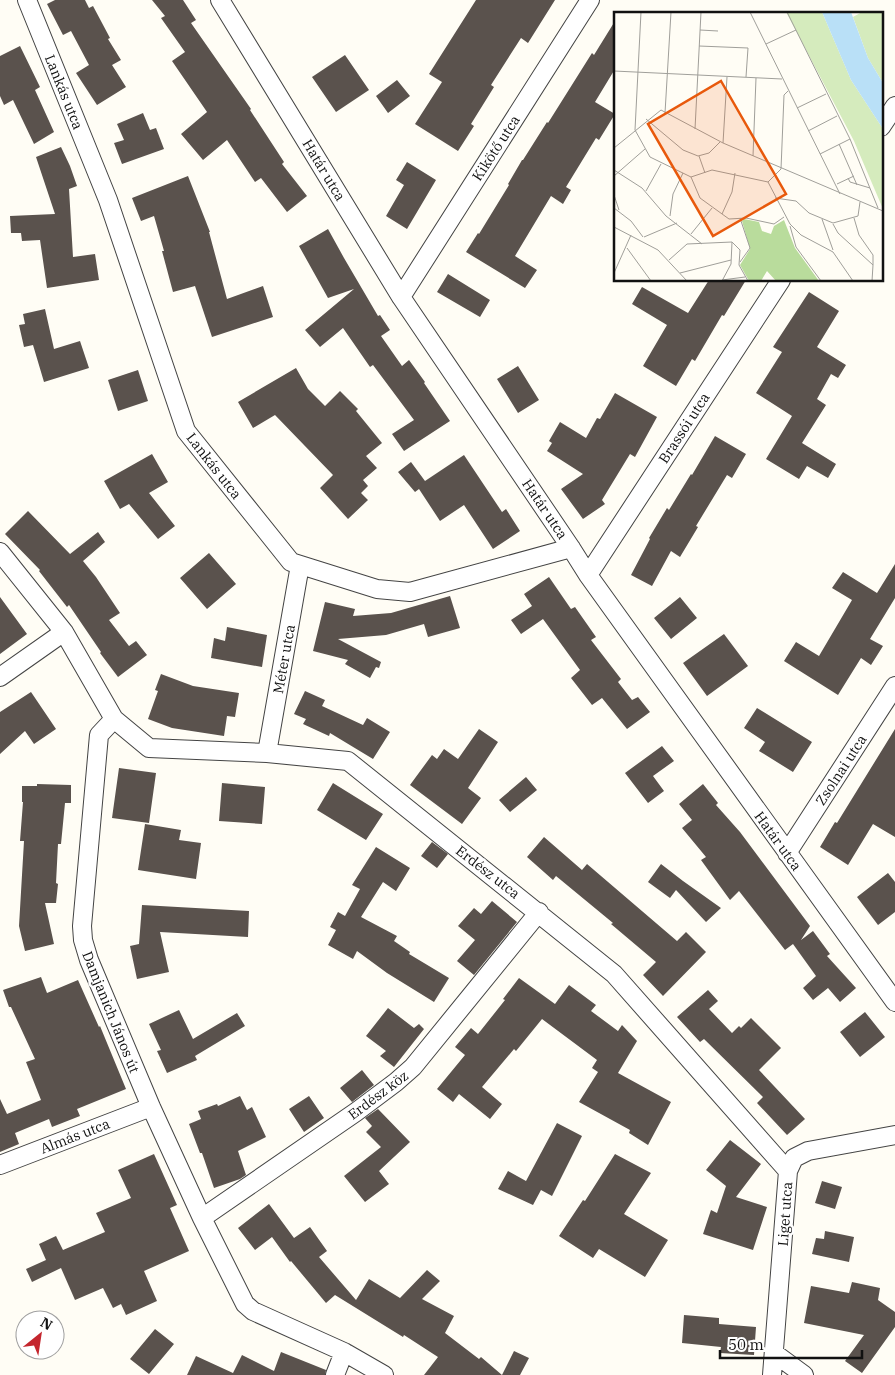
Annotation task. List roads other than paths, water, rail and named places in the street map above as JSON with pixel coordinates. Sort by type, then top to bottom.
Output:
[{"type":"street","name":"Lankás utca","points":[[27,0],[108,200],[186,431],[292,562],[377,589],[410,592],[571,548]]},
{"type":"street","name":"Határ utca","points":[[220,0],[401,297],[588,575],[895,1002]]},
{"type":"street","name":"Kikötő utca","points":[[401,297],[590,0]]},
{"type":"street","points":[[882,126],[895,106]]},
{"type":"street","name":"Brassói utca","points":[[588,575],[780,281]]},
{"type":"street","points":[[0,552],[64,632],[114,719]]},
{"type":"street","name":"Méter utca","points":[[267,753],[300,565]]},
{"type":"street","points":[[0,677],[64,632]]},
{"type":"street","name":"Zsolnai utca","points":[[787,853],[895,686]]},
{"type":"street","name":"Erdész utca","points":[[114,719],[149,748],[267,753],[348,761],[539,912],[614,974],[788,1171]]},
{"type":"street","name":"Damjanich János út","points":[[114,719],[99,735],[82,926],[83,940],[89,960],[150,1107],[245,1304],[253,1310],[344,1352],[384,1375]]},
{"type":"street","name":"Erdész köz","points":[[202,1218],[356,1112],[408,1072],[539,912]]},
{"type":"street","name":"Almás utca","points":[[0,1165],[150,1107]]},
{"type":"street","name":"Liget utca","points":[[772,1375],[788,1171],[794,1158],[808,1151],[895,1135]]},
{"type":"street","points":[[335,1375],[344,1352]]},
{"type":"street","points":[[774,1353],[804,1375]]}]
